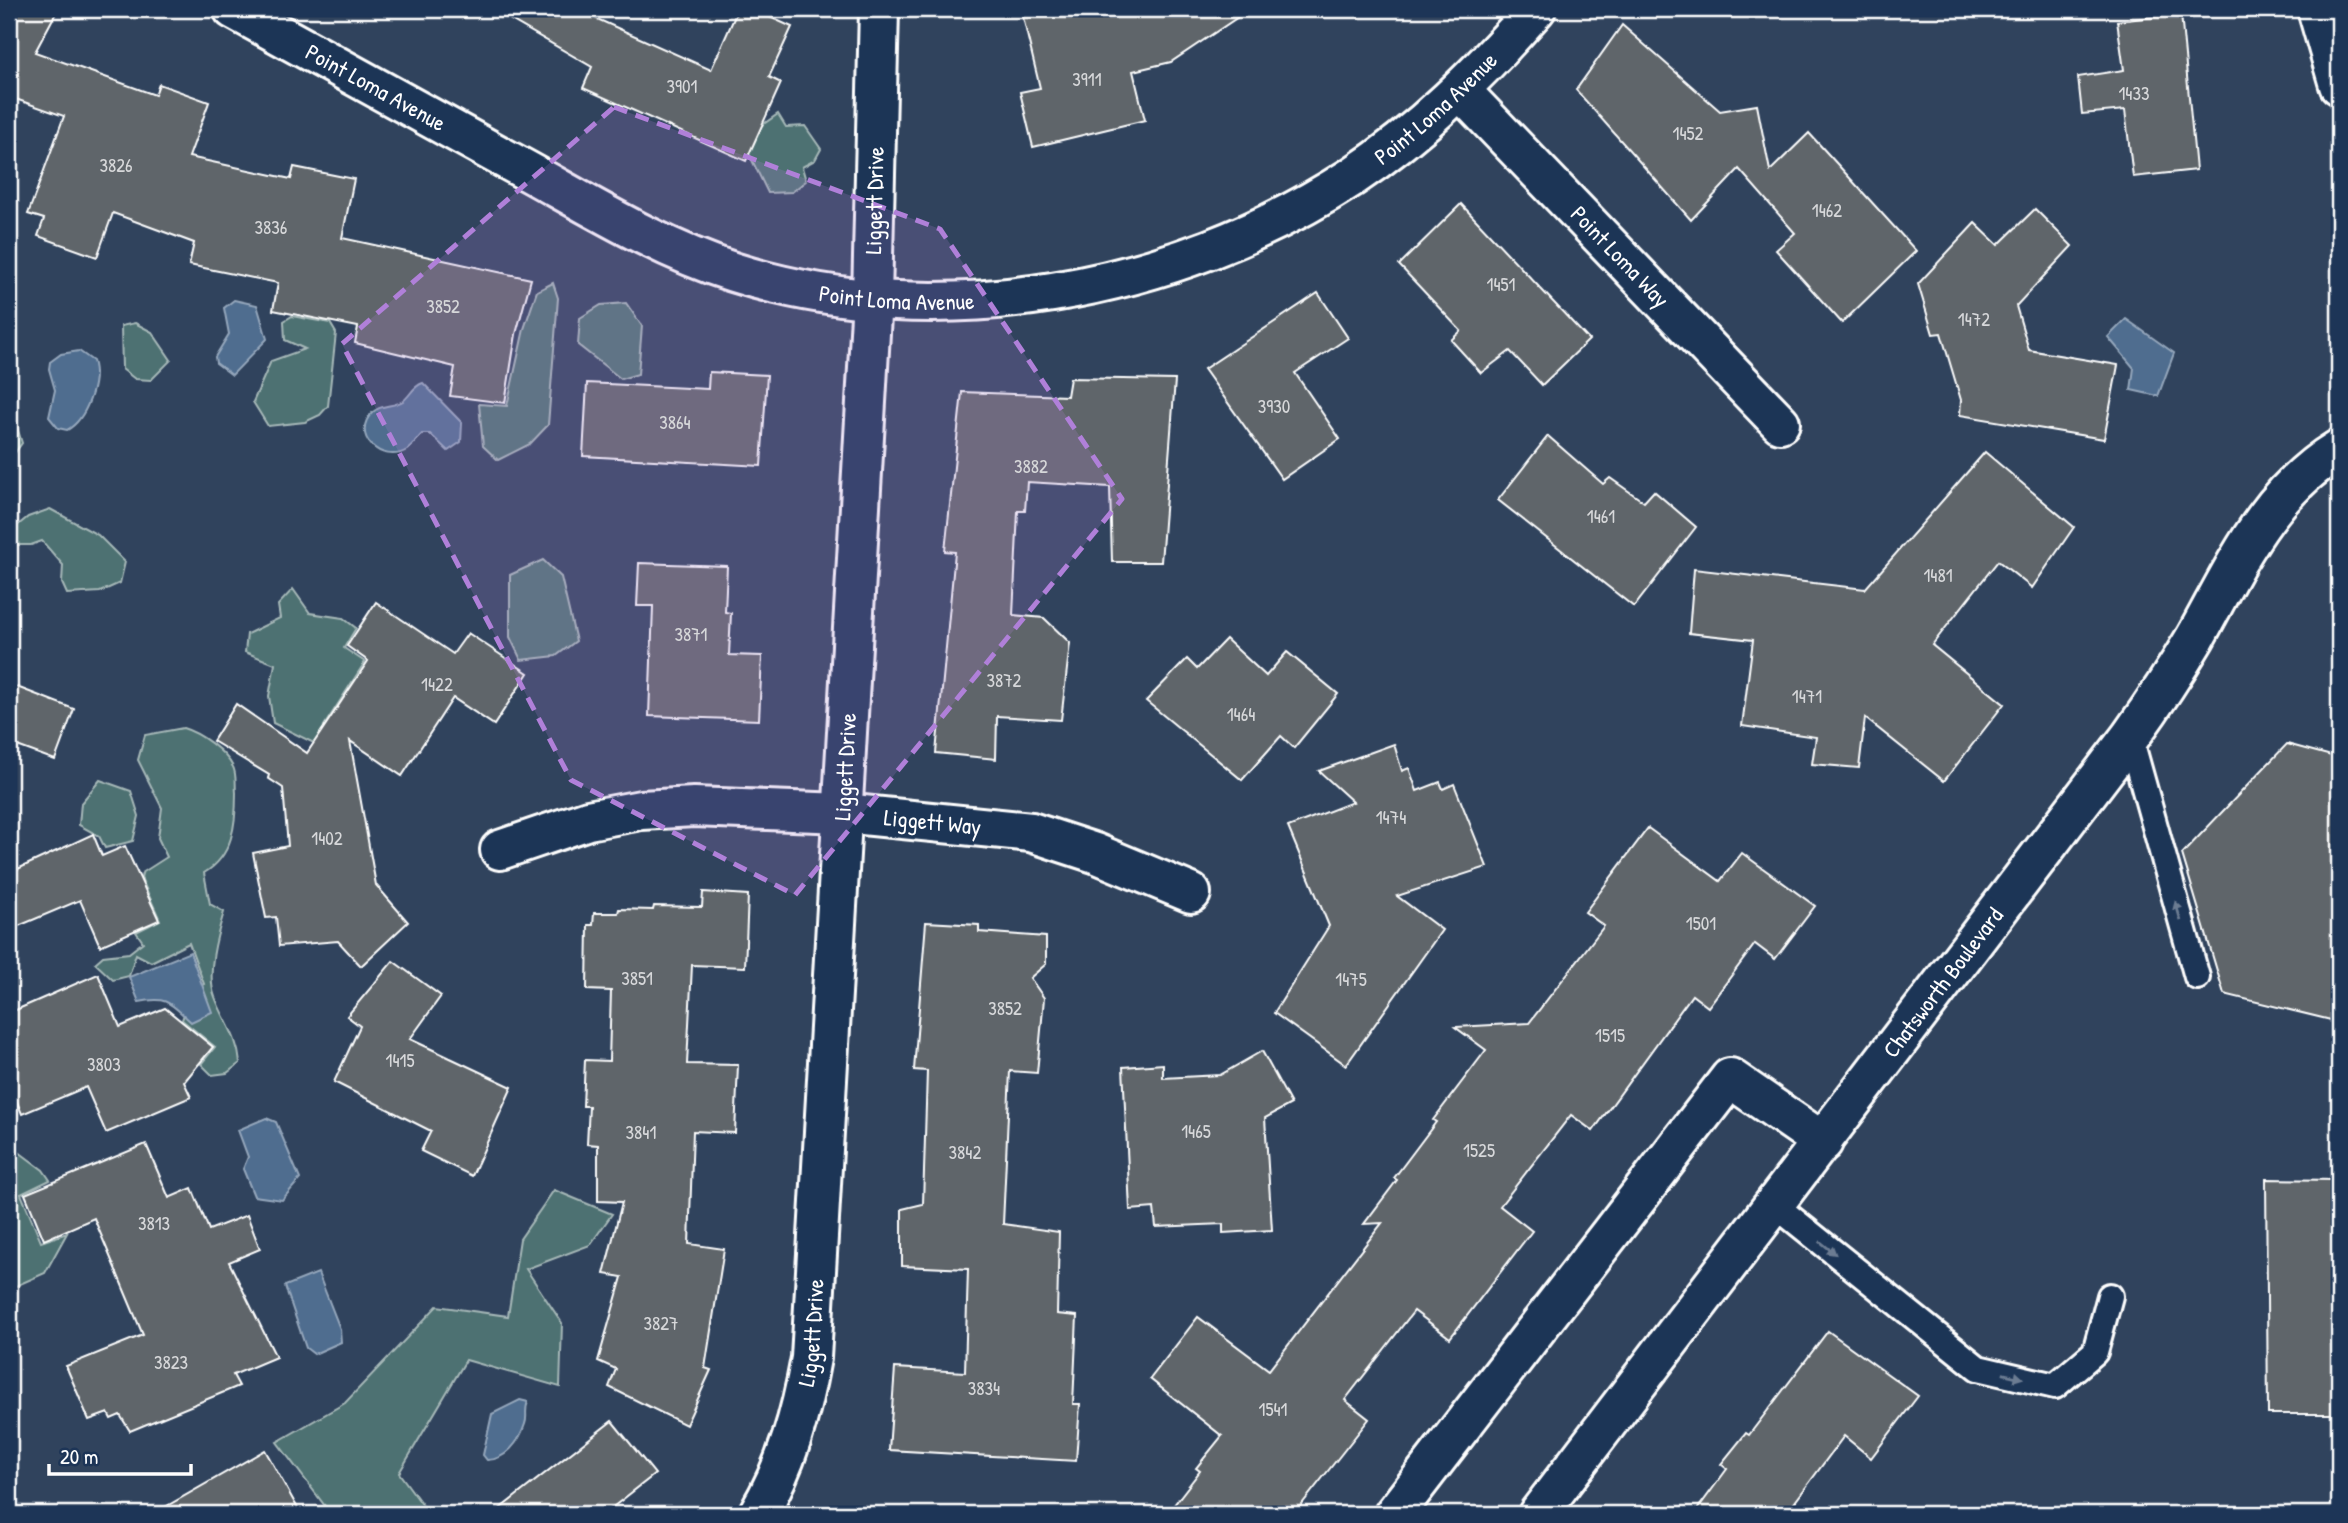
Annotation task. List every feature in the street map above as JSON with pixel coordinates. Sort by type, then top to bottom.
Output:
[{"type":"street","name":"Point Loma Avenue","points":[[233,9],[608,215],[696,258],[765,281],[873,298],[944,301],[1023,296],[1089,285],[1169,263],[1246,234],[1316,199],[1392,148],[1460,90],[1536,9]]},
{"type":"street","name":"Liggett Drive","points":[[758,1514],[795,1434],[811,1358],[873,298],[879,9]]},
{"type":"street","points":[[2317,9],[2339,85]]},
{"type":"street","name":"Point Loma Way","points":[[1460,90],[1780,423]]},
{"type":"street","name":"Chatsworth Boulevard","points":[[1538,1514],[2130,737],[2194,640],[2252,533],[2279,498],[2339,450]]},
{"type":"street","name":"Liggett Way","points":[[500,850],[588,820],[641,810],[694,807],[843,813],[1031,832],[1096,853],[1191,893]]},
{"type":"street","points":[[1394,1514],[1730,1078],[1823,1142]]},
{"type":"lane","points":[[2130,737],[2197,977]]},
{"type":"lane","points":[[1775,1205],[1978,1368],[2055,1386],[2095,1352],[2110,1296]]},
{"type":"highlighted area","points":[[614,107],[940,229],[1122,499],[795,895],[571,780],[342,344]]},
{"type":"green space","points":[[778,114],[786,127],[805,126],[821,149],[815,160],[802,167],[806,181],[792,192],[768,193],[748,152],[758,128]]},
{"type":"green space","points":[[553,283],[558,298],[548,425],[530,444],[498,460],[483,446],[479,404],[507,406],[524,329],[537,291]]},
{"type":"green space","points":[[626,303],[642,326],[638,374],[621,379],[578,345],[580,318],[601,305]]},
{"type":"green space","points":[[292,316],[330,323],[336,333],[328,406],[320,415],[305,422],[268,426],[253,402],[271,361],[305,349],[285,340],[284,321]]},
{"type":"green space","points":[[135,323],[152,332],[171,360],[151,380],[135,379],[122,369],[121,326]]},
{"type":"green space","points":[[9,413],[14,418],[22,443],[9,461]]},
{"type":"green space","points":[[50,509],[98,535],[125,562],[120,583],[100,592],[67,594],[62,583],[63,565],[42,541],[31,545],[16,545],[11,540],[12,530],[28,517]]},
{"type":"green space","points":[[543,560],[561,577],[576,641],[556,656],[521,660],[510,637],[510,575]]},
{"type":"green space","points":[[293,589],[310,613],[343,618],[356,628],[344,648],[365,662],[324,726],[346,740],[324,748],[273,723],[269,696],[275,664],[245,652],[247,634],[280,618],[278,605]]},
{"type":"green space","points":[[183,728],[218,749],[229,761],[235,776],[235,816],[231,838],[221,858],[204,873],[210,904],[224,912],[214,954],[213,988],[234,1037],[240,1063],[227,1073],[212,1075],[201,1064],[215,1047],[182,1020],[193,989],[204,984],[189,943],[151,962],[136,954],[129,976],[113,980],[95,963],[103,956],[129,953],[143,942],[136,932],[160,920],[141,878],[142,873],[167,857],[158,838],[162,808],[138,760],[145,735]]},
{"type":"green space","points":[[100,780],[131,791],[139,816],[133,841],[105,848],[99,836],[79,825],[81,803]]},
{"type":"green space","points":[[15,1149],[43,1170],[50,1180],[21,1194],[41,1242],[67,1233],[45,1273],[9,1289],[9,1151]]},
{"type":"green space","points":[[554,1190],[612,1214],[590,1245],[526,1269],[562,1323],[560,1387],[466,1360],[399,1473],[429,1514],[331,1514],[277,1442],[345,1403],[437,1306],[508,1316],[520,1239]]},
{"type":"water","points":[[234,300],[257,305],[267,339],[232,375],[216,363],[215,357],[229,334],[224,308]]},
{"type":"water","points":[[2126,319],[2174,353],[2158,396],[2131,390],[2134,368],[2108,337]]},
{"type":"water","points":[[79,351],[93,361],[95,379],[90,400],[80,418],[67,430],[58,428],[49,417],[55,390],[49,369],[50,362],[61,354]]},
{"type":"water","points":[[423,383],[462,423],[461,442],[448,451],[430,434],[422,434],[407,450],[397,454],[379,451],[367,438],[367,421],[376,409],[403,401]]},
{"type":"water","points":[[190,952],[212,1012],[191,1022],[163,1001],[139,1002],[129,977]]},
{"type":"water","points":[[266,1118],[276,1122],[300,1179],[282,1200],[254,1196],[243,1169],[248,1157],[238,1130]]},
{"type":"water","points":[[318,1273],[340,1329],[341,1342],[314,1354],[306,1348],[285,1286]]},
{"type":"water","points":[[520,1400],[528,1402],[526,1421],[519,1438],[505,1454],[487,1460],[483,1455],[492,1414]]},
{"type":"building","points":[[9,9],[58,9],[35,52],[155,95],[159,84],[209,102],[189,157],[291,179],[294,167],[354,179],[342,238],[531,279],[516,334],[505,403],[450,396],[455,367],[355,343],[358,327],[273,310],[278,283],[189,265],[194,243],[113,213],[97,257],[38,236],[44,219],[28,214],[64,116],[10,97],[9,99]]},
{"type":"building","points":[[492,9],[575,9],[711,70],[738,9],[752,9],[792,27],[769,77],[781,83],[746,161],[583,88],[592,67]]},
{"type":"building","points":[[1021,9],[1250,9],[1171,62],[1133,71],[1145,120],[1033,147],[1020,92],[1040,88]]},
{"type":"building","points":[[2181,14],[2196,170],[2133,177],[2125,110],[2082,114],[2078,77],[2124,70],[2117,21]]},
{"type":"building","points":[[1622,25],[1720,111],[1757,105],[1770,171],[1809,133],[1916,251],[1842,323],[1776,250],[1795,233],[1739,169],[1691,220],[1576,90]]},
{"type":"building","points":[[1461,204],[1589,340],[1542,385],[1510,351],[1481,373],[1451,340],[1461,331],[1399,265]]},
{"type":"building","points":[[2035,209],[2072,246],[2016,306],[2029,350],[2118,365],[2104,439],[1960,415],[1961,400],[1941,333],[1933,334],[1918,284],[1975,223],[1998,245]]},
{"type":"building","points":[[1318,293],[1348,338],[1295,373],[1340,439],[1282,479],[1204,369]]},
{"type":"building","points":[[709,372],[767,375],[761,466],[583,456],[587,383],[708,389]]},
{"type":"building","points":[[1070,378],[1175,380],[1161,562],[1112,562],[1110,487],[1027,482],[1025,511],[1018,511],[1013,615],[1044,618],[1070,643],[1061,720],[997,716],[996,759],[936,753],[955,552],[945,551],[962,392],[1067,396]]},
{"type":"building","points":[[1548,436],[1603,484],[1610,478],[1644,502],[1654,491],[1696,527],[1634,607],[1498,500]]},
{"type":"building","points":[[1985,452],[2074,527],[2032,588],[1998,561],[1932,645],[2004,704],[1944,781],[1865,718],[1859,768],[1812,764],[1816,737],[1742,726],[1753,640],[1689,633],[1694,569],[1865,589]]},
{"type":"building","points":[[639,563],[727,566],[725,612],[731,613],[729,655],[762,656],[759,720],[649,716],[653,606],[637,606]]},
{"type":"building","points":[[376,602],[453,654],[468,633],[528,673],[494,725],[453,698],[402,776],[350,741],[376,885],[408,922],[361,966],[338,941],[279,946],[276,917],[266,918],[253,853],[288,846],[283,788],[268,778],[269,775],[213,741],[236,704],[307,753],[368,661],[347,646]]},
{"type":"building","points":[[1226,639],[1266,676],[1287,652],[1338,694],[1294,748],[1281,736],[1242,780],[1146,701],[1187,659],[1197,669]]},
{"type":"building","points":[[9,684],[74,709],[55,760],[9,743]]},
{"type":"building","points":[[1394,744],[1402,771],[1409,768],[1417,791],[1440,782],[1443,789],[1454,784],[1487,867],[1397,896],[1442,930],[1346,1065],[1274,1013],[1329,926],[1288,827],[1353,802],[1319,771]]},
{"type":"building","points":[[2287,744],[2339,758],[2339,1022],[2224,994],[2182,854]]},
{"type":"building","points":[[1648,828],[1720,881],[1742,853],[1815,906],[1775,959],[1755,944],[1708,1007],[1692,995],[1593,1131],[1571,1115],[1500,1206],[1532,1231],[1450,1338],[1414,1311],[1345,1400],[1369,1419],[1294,1514],[1167,1514],[1200,1471],[1196,1468],[1222,1436],[1150,1379],[1198,1317],[1269,1370],[1382,1223],[1364,1224],[1436,1122],[1433,1120],[1486,1050],[1455,1027],[1529,1023],[1604,926],[1585,912]]},
{"type":"building","points":[[93,834],[102,856],[125,846],[159,920],[100,946],[80,900],[9,930],[9,873]]},
{"type":"building","points":[[703,892],[748,895],[745,967],[692,965],[687,1064],[738,1065],[735,1133],[693,1131],[689,1244],[724,1249],[705,1368],[711,1370],[686,1425],[609,1387],[616,1369],[598,1361],[622,1277],[604,1274],[622,1202],[598,1201],[598,1145],[587,1144],[589,1106],[583,1106],[585,1060],[609,1061],[611,991],[587,990],[588,925],[593,925],[594,913],[618,913],[619,909],[653,910],[654,906],[702,907]]},
{"type":"building","points":[[926,922],[979,925],[979,932],[1046,937],[1046,964],[1030,978],[1044,998],[1037,1073],[1010,1071],[1003,1224],[1059,1232],[1057,1314],[1077,1316],[1073,1404],[1080,1404],[1076,1461],[889,1450],[895,1368],[965,1372],[968,1269],[902,1266],[902,1209],[923,1204],[927,1071],[914,1070]]},
{"type":"building","points":[[393,961],[441,996],[410,1039],[512,1087],[472,1176],[421,1151],[431,1131],[334,1082],[360,1026],[347,1016]]},
{"type":"building","points":[[98,974],[120,1027],[165,1008],[213,1047],[184,1082],[191,1097],[106,1133],[86,1087],[22,1114],[9,1083],[9,1013]]},
{"type":"building","points":[[1262,1051],[1291,1104],[1265,1118],[1272,1230],[1223,1233],[1223,1224],[1156,1227],[1154,1208],[1130,1210],[1123,1067],[1163,1064],[1163,1078],[1220,1075]]},
{"type":"building","points":[[146,1144],[169,1198],[192,1188],[209,1230],[247,1215],[260,1249],[229,1262],[276,1357],[233,1375],[239,1386],[130,1431],[120,1415],[111,1419],[108,1413],[89,1420],[66,1366],[143,1335],[94,1218],[44,1240],[25,1194]]},
{"type":"building","points":[[2266,1179],[2339,1180],[2339,1414],[2268,1414]]},
{"type":"building","points":[[1828,1331],[1918,1396],[1871,1458],[1844,1436],[1786,1514],[1694,1514],[1727,1469],[1721,1464],[1746,1433],[1749,1435]]},
{"type":"building","points":[[612,1421],[655,1474],[604,1514],[493,1514]]},
{"type":"building","points":[[265,1450],[301,1514],[153,1514]]}]
